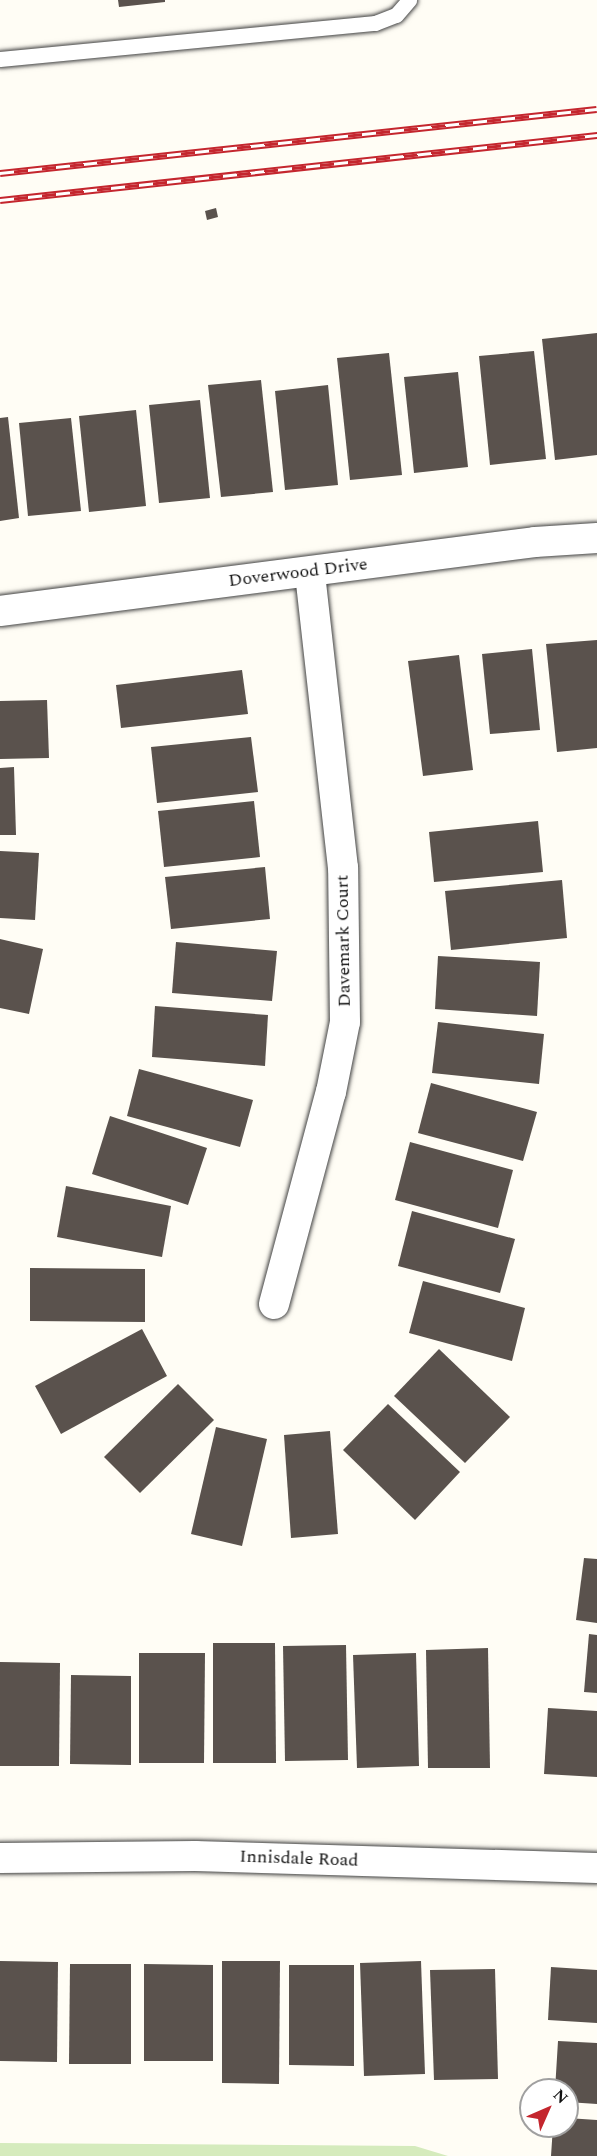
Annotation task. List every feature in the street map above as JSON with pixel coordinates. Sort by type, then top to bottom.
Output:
[{"type":"street","name":"Doverwood Drive","points":[[0,611],[535,542],[597,538]]},
{"type":"street","name":"Davemark Court","points":[[274,1304],[331,1092],[345,1022],[343,868],[310,572]]},
{"type":"street","name":"Innisdale Road","points":[[0,1858],[195,1856],[597,1868]]},
{"type":"lane","points":[[0,58],[375,23],[396,15],[409,0]]},
{"type":"green space","points":[[0,2143],[415,2146],[448,2156],[0,2156]]},
{"type":"building","points":[[118,0],[165,0],[165,2],[119,7]]},
{"type":"building","points":[[216,208],[218,217],[207,220],[205,211]]},
{"type":"building","points":[[597,333],[597,455],[555,460],[542,339]]},
{"type":"building","points":[[534,351],[546,459],[490,465],[479,356]]},
{"type":"building","points":[[389,353],[402,475],[350,480],[337,358]]},
{"type":"building","points":[[458,372],[468,467],[414,473],[404,377]]},
{"type":"building","points":[[261,380],[273,492],[221,497],[208,385]]},
{"type":"building","points":[[328,385],[338,485],[285,490],[275,391]]},
{"type":"building","points":[[200,400],[210,498],[159,503],[149,405]]},
{"type":"building","points":[[136,410],[146,506],[89,512],[79,416]]},
{"type":"building","points":[[8,417],[19,518],[0,521],[0,418]]},
{"type":"building","points":[[71,418],[81,511],[28,516],[19,423]]},
{"type":"building","points":[[597,640],[597,748],[557,752],[546,644]]},
{"type":"building","points":[[532,649],[540,730],[490,734],[482,654]]},
{"type":"building","points":[[459,655],[473,770],[423,776],[408,661]]},
{"type":"building","points":[[242,670],[248,714],[121,728],[116,685]]},
{"type":"building","points":[[47,700],[49,758],[0,759],[0,701]]},
{"type":"building","points":[[251,737],[258,792],[157,803],[151,747]]},
{"type":"building","points":[[14,767],[16,835],[0,835],[0,768]]},
{"type":"building","points":[[254,801],[260,857],[164,867],[158,811]]},
{"type":"building","points":[[538,821],[543,872],[434,882],[429,832]]},
{"type":"building","points":[[0,851],[39,853],[35,920],[0,918]]},
{"type":"building","points":[[265,867],[270,919],[171,929],[165,877]]},
{"type":"building","points":[[562,880],[567,938],[451,950],[445,891]]},
{"type":"building","points":[[0,939],[43,949],[29,1014],[0,1008]]},
{"type":"building","points":[[176,942],[277,951],[272,1001],[172,993]]},
{"type":"building","points":[[438,956],[540,962],[537,1016],[435,1009]]},
{"type":"building","points":[[155,1006],[268,1015],[265,1066],[152,1057]]},
{"type":"building","points":[[438,1022],[544,1034],[539,1084],[432,1073]]},
{"type":"building","points":[[139,1069],[253,1100],[240,1147],[127,1116]]},
{"type":"building","points":[[431,1083],[537,1112],[523,1161],[418,1133]]},
{"type":"building","points":[[110,1116],[207,1148],[188,1205],[92,1174]]},
{"type":"building","points":[[410,1142],[513,1170],[498,1228],[395,1200]]},
{"type":"building","points":[[66,1186],[171,1206],[162,1257],[57,1237]]},
{"type":"building","points":[[412,1211],[515,1239],[500,1293],[398,1266]]},
{"type":"building","points":[[30,1268],[145,1269],[145,1322],[30,1321]]},
{"type":"building","points":[[423,1281],[525,1308],[512,1361],[409,1333]]},
{"type":"building","points":[[142,1329],[167,1376],[61,1434],[35,1386]]},
{"type":"building","points":[[439,1349],[510,1417],[465,1463],[394,1396]]},
{"type":"building","points":[[178,1384],[214,1420],[140,1493],[104,1457]]},
{"type":"building","points":[[388,1404],[460,1472],[415,1520],[343,1450]]},
{"type":"building","points":[[216,1427],[267,1439],[242,1546],[191,1534]]},
{"type":"building","points":[[330,1431],[338,1534],[291,1538],[284,1435]]},
{"type":"building","points":[[584,1558],[597,1559],[597,1623],[576,1620]]},
{"type":"building","points":[[589,1634],[597,1635],[597,1693],[584,1692]]},
{"type":"building","points":[[213,1643],[275,1643],[276,1763],[213,1763]]},
{"type":"building","points":[[346,1645],[348,1760],[285,1761],[283,1646]]},
{"type":"building","points":[[488,1648],[490,1768],[428,1768],[426,1650]]},
{"type":"building","points":[[139,1653],[205,1653],[204,1763],[139,1763]]},
{"type":"building","points":[[416,1653],[419,1766],[357,1768],[353,1655]]},
{"type":"building","points":[[0,1662],[60,1663],[59,1766],[0,1766]]},
{"type":"building","points":[[71,1675],[131,1676],[131,1765],[70,1764]]},
{"type":"building","points":[[548,1708],[597,1711],[597,1777],[544,1774]]},
{"type":"building","points":[[0,1961],[58,1962],[57,2062],[0,2061]]},
{"type":"building","points":[[222,1961],[280,1961],[279,2084],[222,2083]]},
{"type":"building","points":[[421,1961],[425,2074],[364,2076],[360,1963]]},
{"type":"building","points":[[70,1964],[131,1964],[131,2064],[69,2064]]},
{"type":"building","points":[[144,1964],[213,1965],[213,2061],[144,2061]]},
{"type":"building","points":[[289,1965],[354,1965],[354,2066],[289,2065]]},
{"type":"building","points":[[551,1967],[597,1970],[597,2023],[548,2020]]},
{"type":"building","points":[[495,1969],[498,2079],[434,2080],[430,1970]]},
{"type":"building","points":[[558,2041],[597,2043],[597,2104],[579,2103],[579,2078],[556,2078]]},
{"type":"building","points":[[579,2119],[597,2120],[597,2156],[551,2156],[552,2138],[579,2138]]},
{"type":"railway","points":[[0,173],[597,109]]},
{"type":"railway","points":[[0,200],[597,135]]}]
